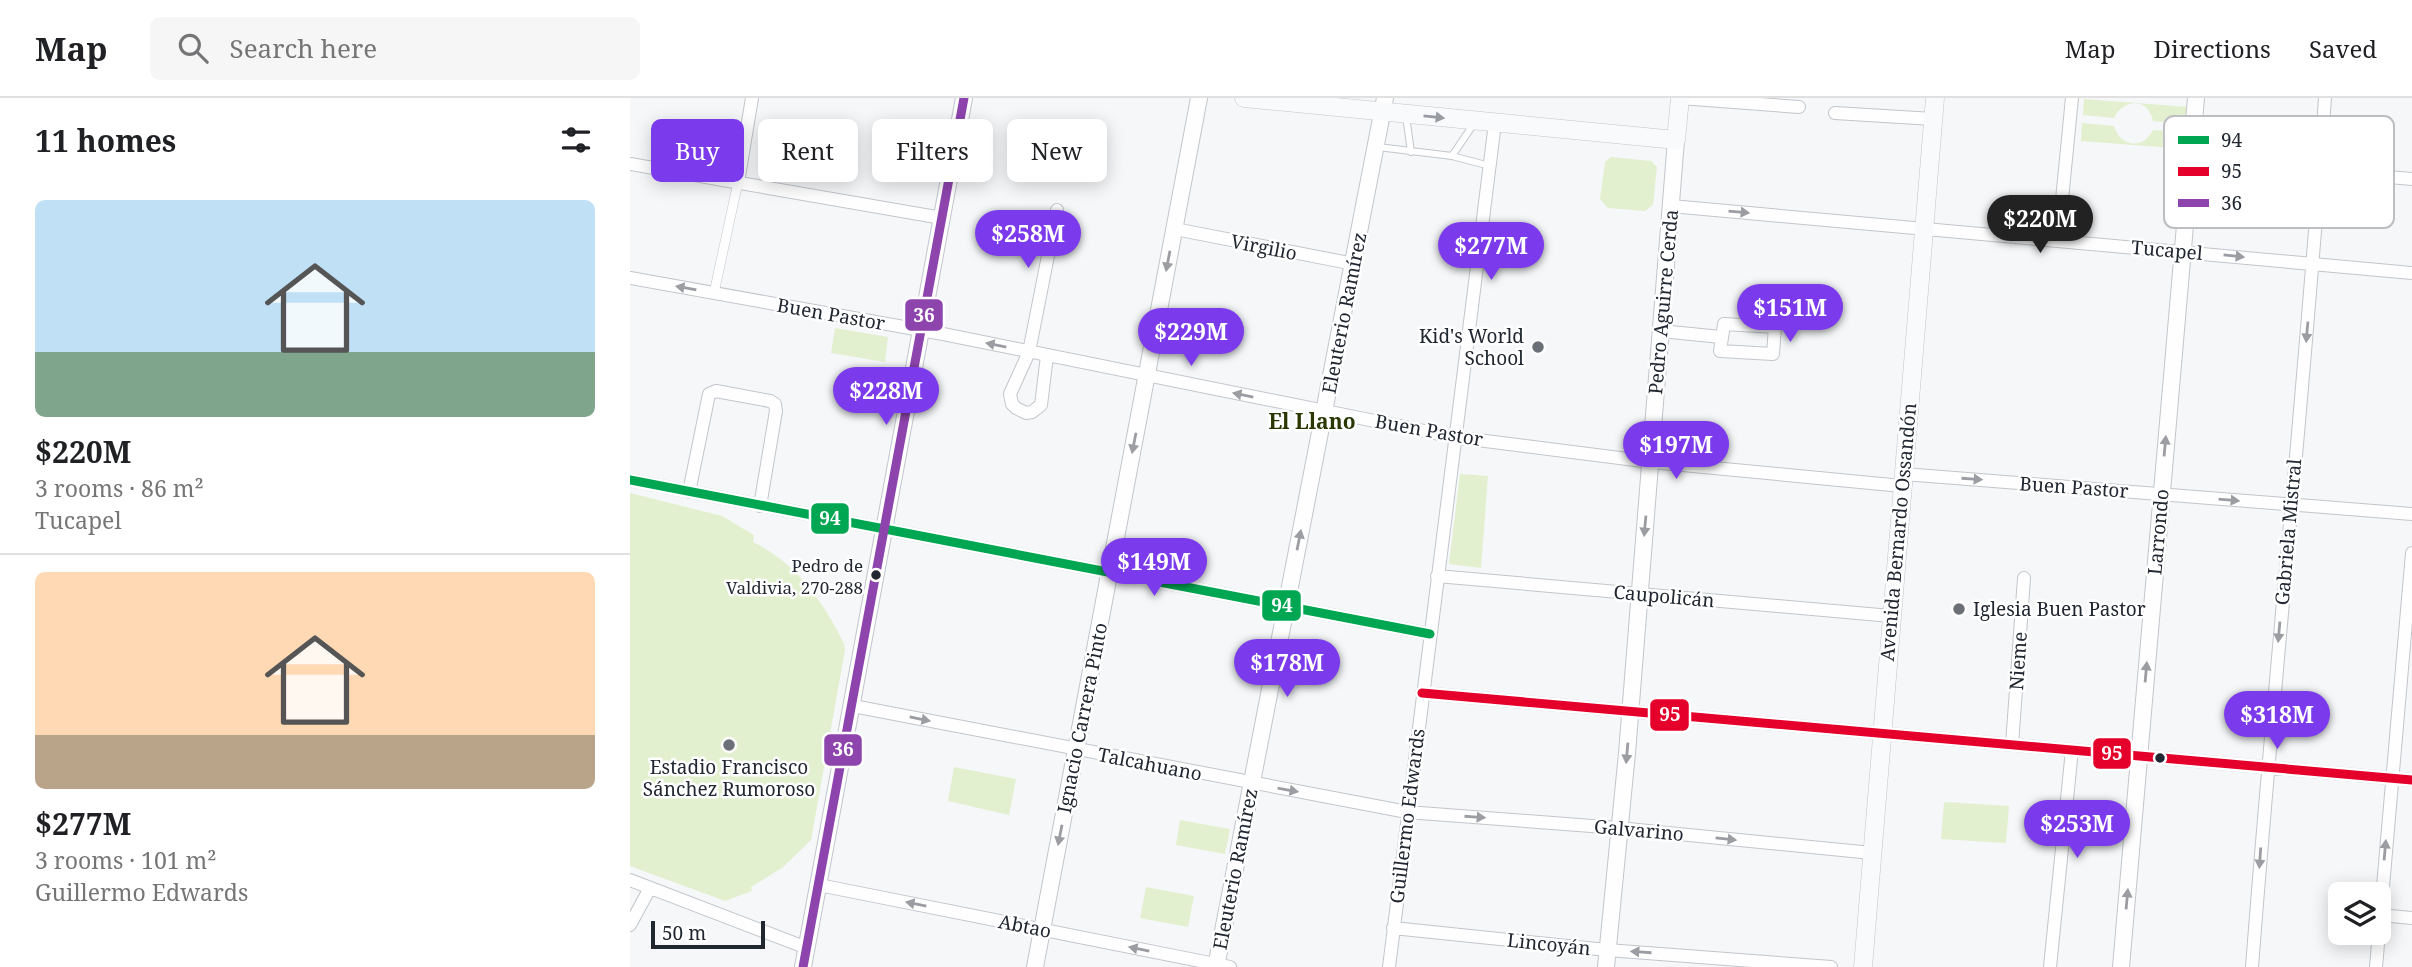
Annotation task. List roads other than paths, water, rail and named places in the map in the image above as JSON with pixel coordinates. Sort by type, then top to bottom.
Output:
[{"type":"main road","points":[[1244,98],[1383,105],[1405,114],[1676,140]]},
{"type":"main road","name":"Pedro Aguirre Cerda","points":[[1676,140],[1680,98]]},
{"type":"main road","name":"Avenida Bernardo Ossandón","points":[[1863,967],[1935,98]]},
{"type":"street","points":[[744,146],[752,98]]},
{"type":"street","points":[[803,967],[964,98]]},
{"type":"street","name":"Ignacio Carrera Pinto","points":[[1035,967],[1199,98]]},
{"type":"street","points":[[1680,98],[1800,107]]},
{"type":"street","points":[[2057,240],[2072,98]]},
{"type":"street","name":"Larrondo","points":[[2194,116],[2196,98]]},
{"type":"street","name":"Gabriela Mistral","points":[[2324,116],[2325,98]]},
{"type":"street","name":"Eleuterio Ramírez","points":[[1221,966],[1251,784],[1383,105]]},
{"type":"street","points":[[1835,113],[1933,120]]},
{"type":"street","name":"Guillermo Edwards","points":[[1389,967],[1495,123]]},
{"type":"street","name":"Pedro Aguirre Cerda","points":[[1606,967],[1630,711],[1676,140]]},
{"type":"street","points":[[630,164],[651,168]]},
{"type":"street","points":[[2394,177],[2412,179]]},
{"type":"street","points":[[715,293],[738,182],[942,218]]},
{"type":"street","name":"Tucapel","points":[[1671,206],[2412,273]]},
{"type":"street","points":[[1047,356],[1041,405],[1026,413],[1012,404],[1010,394],[1029,352],[1057,210]]},
{"type":"street","name":"Larrondo","points":[[2121,967],[2184,228]]},
{"type":"street","name":"Gabriela Mistral","points":[[2252,967],[2267,767],[2316,228]]},
{"type":"street","name":"Virgilio","points":[[1175,229],[1354,264]]},
{"type":"street","name":"Buen Pastor","points":[[630,278],[922,330],[1454,438],[1651,462],[1903,480],[2161,494],[2412,513]]},
{"type":"street","points":[[1724,324],[1775,327],[1773,354],[1720,351],[1721,337],[1724,324]]},
{"type":"street","points":[[1661,331],[1721,337]]},
{"type":"street","points":[[689,492],[709,394],[716,391],[770,401],[775,404],[776,411],[760,506]]},
{"type":"street","points":[[630,480],[1430,634]]},
{"type":"street","points":[[2383,882],[2412,553]]},
{"type":"street","name":"Caupolicán","points":[[1437,576],[1891,616]]},
{"type":"street","name":"Nieme","points":[[2012,744],[2024,578]]},
{"type":"street","points":[[1422,693],[2412,780]]},
{"type":"street","name":"Talcahuano","points":[[853,706],[1407,813]]},
{"type":"street","points":[[2050,967],[2071,750]]},
{"type":"street","name":"Galvarino","points":[[1407,813],[1618,828],[1872,853]]},
{"type":"street","points":[[630,880],[807,948]]},
{"type":"street","name":"Abtao","points":[[819,885],[1221,966]]},
{"type":"street","points":[[630,925],[650,888]]},
{"type":"street","points":[[2391,916],[2412,918]]},
{"type":"street","name":"Lincoyán","points":[[1393,928],[1607,950],[1831,967]]},
{"type":"street","points":[[2376,967],[2378,945]]},
{"type":"lane","points":[[1405,114],[1411,152]]},
{"type":"lane","points":[[1452,156],[1476,121]]},
{"type":"lane","points":[[1376,147],[1452,156],[1490,166]]},
{"type":"place","name":"Kid's World School","points":[[1538,347]]},
{"type":"place","name":"Pedro de Valdivia, 270-288","points":[[876,575]]},
{"type":"place","name":"Iglesia Buen Pastor","points":[[1959,609]]},
{"type":"place","name":"Estadio Francisco Sánchez Rumoroso","points":[[729,745]]},
{"type":"district","name":"El Llano","points":[[1312,421]]}]
